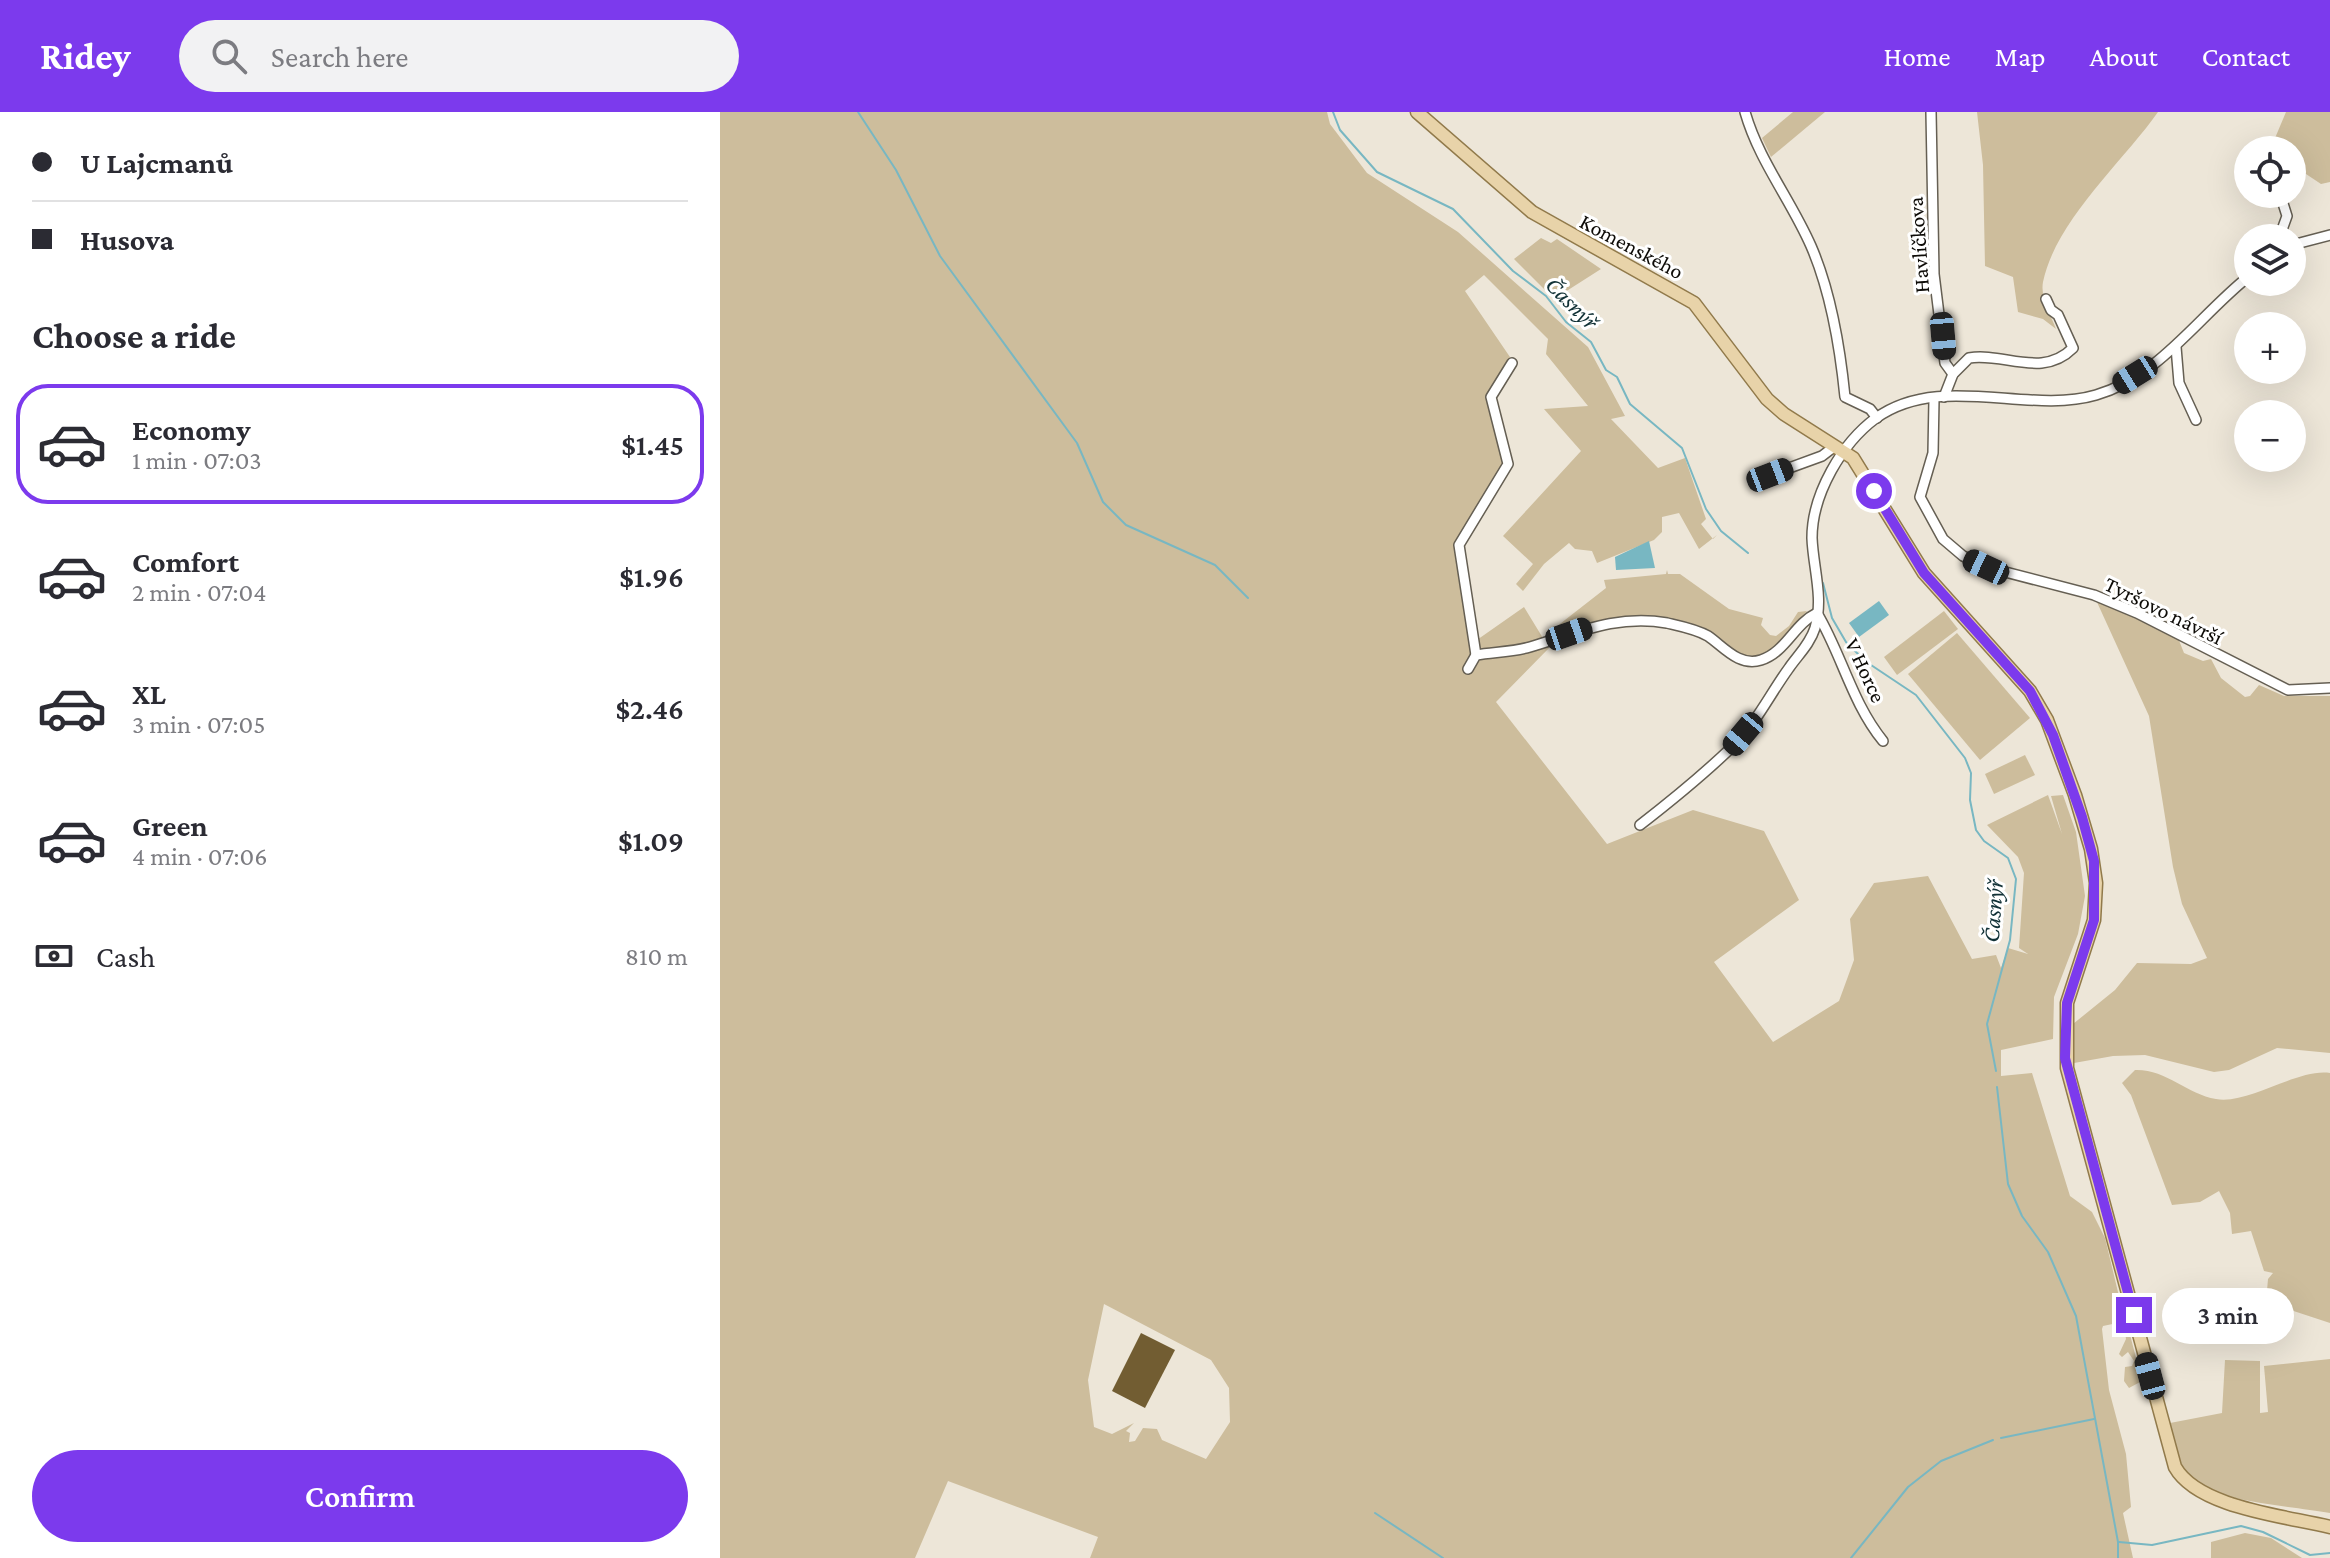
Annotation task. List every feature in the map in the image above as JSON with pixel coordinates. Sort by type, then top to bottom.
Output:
[{"type":"main road","name":"Komenského","points":[[1417,112],[1532,212],[1694,303],[1767,399],[1861,468],[1924,573],[2030,691],[2053,735],[2094,861],[2095,908],[2086,948],[2067,1003],[2067,1068],[2175,1467],[2187,1484],[2205,1496],[2330,1527]]},
{"type":"street","points":[[1745,112],[1754,140],[1811,246],[1828,301],[1845,397],[1870,409],[1877,418]]},
{"type":"street","name":"Havlíčkova","points":[[1931,112],[1934,274],[1945,363],[1953,374]]},
{"type":"street","points":[[2306,241],[2330,235]]},
{"type":"street","points":[[1770,475],[1839,449],[1877,418],[1912,402],[1939,398],[2087,397],[2117,386],[2176,347],[2234,288]]},
{"type":"street","points":[[1939,398],[1953,374],[1969,358],[2030,365],[2053,361],[2068,353],[2073,348],[2070,336],[2046,299]]},
{"type":"street","points":[[2176,347],[2179,383],[2196,420]]},
{"type":"street","points":[[1468,669],[1476,655],[1459,545],[1508,464],[1491,397],[1512,363]]},
{"type":"street","name":"Tyršovo návrší","points":[[1939,398],[1933,453],[1920,497],[1943,539],[1954,549],[1986,567],[2094,595],[2137,613],[2288,690],[2330,688]]},
{"type":"street","points":[[1640,825],[1732,747],[1754,722],[1803,651],[1816,626],[1814,523],[1839,449]]},
{"type":"street","points":[[1476,655],[1527,648],[1591,626],[1622,620],[1655,621],[1690,629],[1707,635],[1735,658],[1753,661],[1779,650],[1807,619],[1817,613]]},
{"type":"street","name":"V Horce","points":[[1817,613],[1836,647],[1851,690],[1883,741]]},
{"type":"shaded area","points":[[720,112],[1327,112],[1330,124],[1367,173],[1458,232],[1588,347],[1625,416],[1611,419],[1658,468],[1685,458],[1706,519],[1701,524],[1713,538],[1699,549],[1679,513],[1662,517],[1662,532],[1654,540],[1597,563],[1592,551],[1575,549],[1569,543],[1544,564],[1523,591],[1516,584],[1533,564],[1503,536],[1581,451],[1544,409],[1588,406],[1546,354],[1548,339],[1484,275],[1465,291],[1512,360],[1488,395],[1505,461],[1455,547],[1474,642],[1524,607],[1549,648],[1496,702],[1607,844],[1693,810],[1764,831],[1799,900],[1714,962],[1773,1042],[1839,1001],[1854,960],[1850,919],[1874,883],[1928,876],[1972,959],[1996,955],[2001,968],[2008,948],[2028,954],[2019,948],[2024,873],[2018,857],[1987,825],[2048,795],[2062,834],[2051,796],[2063,795],[2076,832],[2085,896],[2078,934],[2054,997],[2053,1039],[2001,1050],[2001,1076],[2032,1073],[2070,1196],[2092,1212],[2105,1238],[2124,1317],[2122,1322],[2103,1326],[2102,1329],[2109,1390],[2126,1454],[2131,1507],[2123,1513],[2133,1558],[1090,1558],[1098,1537],[948,1481],[915,1558],[720,1558]],"holes":[[[1104,1304],[1211,1360],[1229,1388],[1230,1422],[1206,1459],[1162,1440],[1157,1429],[1143,1428],[1135,1441],[1129,1442],[1130,1433],[1126,1431],[1134,1423],[1112,1434],[1094,1427],[1088,1380]]]},
{"type":"shaded area","points":[[1793,112],[1825,112],[1771,157],[1762,138]]},
{"type":"shaded area","points":[[1977,112],[2158,112],[2076,214],[2050,259],[2042,288],[2056,329],[2043,319],[2018,312],[2013,277],[1985,266],[1983,165]]},
{"type":"shaded area","points":[[2286,112],[2330,112],[2330,182],[2321,184],[2306,174],[2306,136],[2276,136]]},
{"type":"shaded area","points":[[1541,238],[1551,243],[1557,239],[1601,269],[1554,299],[1514,259]]},
{"type":"shaded area","points":[[1667,570],[1668,574],[1680,574],[1729,609],[1763,618],[1761,625],[1770,635],[1776,636],[1789,626],[1798,612],[1807,611],[1775,646],[1749,657],[1658,618],[1621,617],[1547,634],[1606,588],[1604,580],[1666,574]]},
{"type":"shaded area","points":[[2096,600],[2178,638],[2184,653],[2203,661],[2211,659],[2221,678],[2245,697],[2250,696],[2259,685],[2284,696],[2330,696],[2330,1053],[2277,1048],[2229,1070],[2214,1072],[2145,1055],[2113,1056],[2074,1063],[2073,1024],[2115,990],[2137,963],[2191,964],[2207,958],[2182,904],[2173,867],[2149,716]]},
{"type":"shaded area","points":[[1944,611],[1958,629],[1897,675],[1884,657]]},
{"type":"shaded area","points":[[1957,633],[2030,718],[1980,760],[1908,674]]},
{"type":"shaded area","points":[[2025,755],[2035,775],[1994,794],[1985,774]]},
{"type":"shaded area","points":[[2135,1070],[2157,1073],[2216,1099],[2243,1097],[2303,1076],[2330,1073],[2330,1323],[2266,1302],[2268,1279],[2273,1273],[2264,1271],[2251,1231],[2232,1234],[2230,1213],[2219,1191],[2200,1202],[2172,1205],[2131,1095],[2122,1083]]},
{"type":"shaded area","points":[[2124,1326],[2128,1327],[2142,1381],[2129,1388],[2124,1381],[2125,1367],[2132,1366],[2134,1361],[2128,1352],[2122,1357],[2119,1354],[2126,1339]]},
{"type":"shaded area","points":[[2330,1359],[2330,1513],[2239,1499],[2205,1488],[2187,1475],[2170,1423],[2222,1413],[2225,1360],[2260,1361],[2260,1413],[2268,1412],[2264,1366]]},
{"type":"shaded area","points":[[2245,1533],[2271,1538],[2302,1558],[2211,1558],[2211,1542]]},
{"type":"water","points":[[1649,541],[1655,568],[1616,570],[1615,557]]},
{"type":"water","points":[[1879,601],[1889,615],[1859,637],[1849,623]]},
{"type":"building","points":[[1141,1333],[1175,1350],[1145,1408],[1112,1391]]},
{"type":"waterway","points":[[858,112],[896,170],[940,256],[1077,443],[1103,502],[1126,525],[1215,565],[1248,598]]},
{"type":"waterway","name":"Časnýř","points":[[1333,112],[1340,130],[1377,172],[1453,209],[1513,271],[1546,296],[1566,322],[1591,342],[1606,370],[1617,377],[1630,404],[1682,448],[1706,509],[1721,531],[1748,553]]},
{"type":"waterway","name":"Časnýř","points":[[1823,583],[1832,618],[1846,642],[1865,661],[1916,695],[1965,758],[1971,773],[1970,800],[1976,830],[1984,841],[2008,858],[2016,879],[2010,940],[1987,1024],[1996,1071]]},
{"type":"waterway","name":"Časnýř","points":[[1997,1087],[2008,1184],[2022,1216],[2048,1252],[2076,1316],[2118,1542],[2118,1558]]},
{"type":"waterway","points":[[2001,1438],[2094,1419]]},
{"type":"waterway","points":[[1851,1558],[1908,1487],[1941,1461],[1993,1440]]},
{"type":"waterway","points":[[1375,1513],[1443,1558]]},
{"type":"waterway","points":[[2119,1542],[2152,1545],[2241,1526],[2263,1532],[2310,1555],[2330,1553]]},
{"type":"route","points":[[1874,491],[1924,573],[2005,660],[2039,705],[2082,817],[2094,861],[2094,920],[2067,1003],[2065,1058],[2134,1315]]}]
